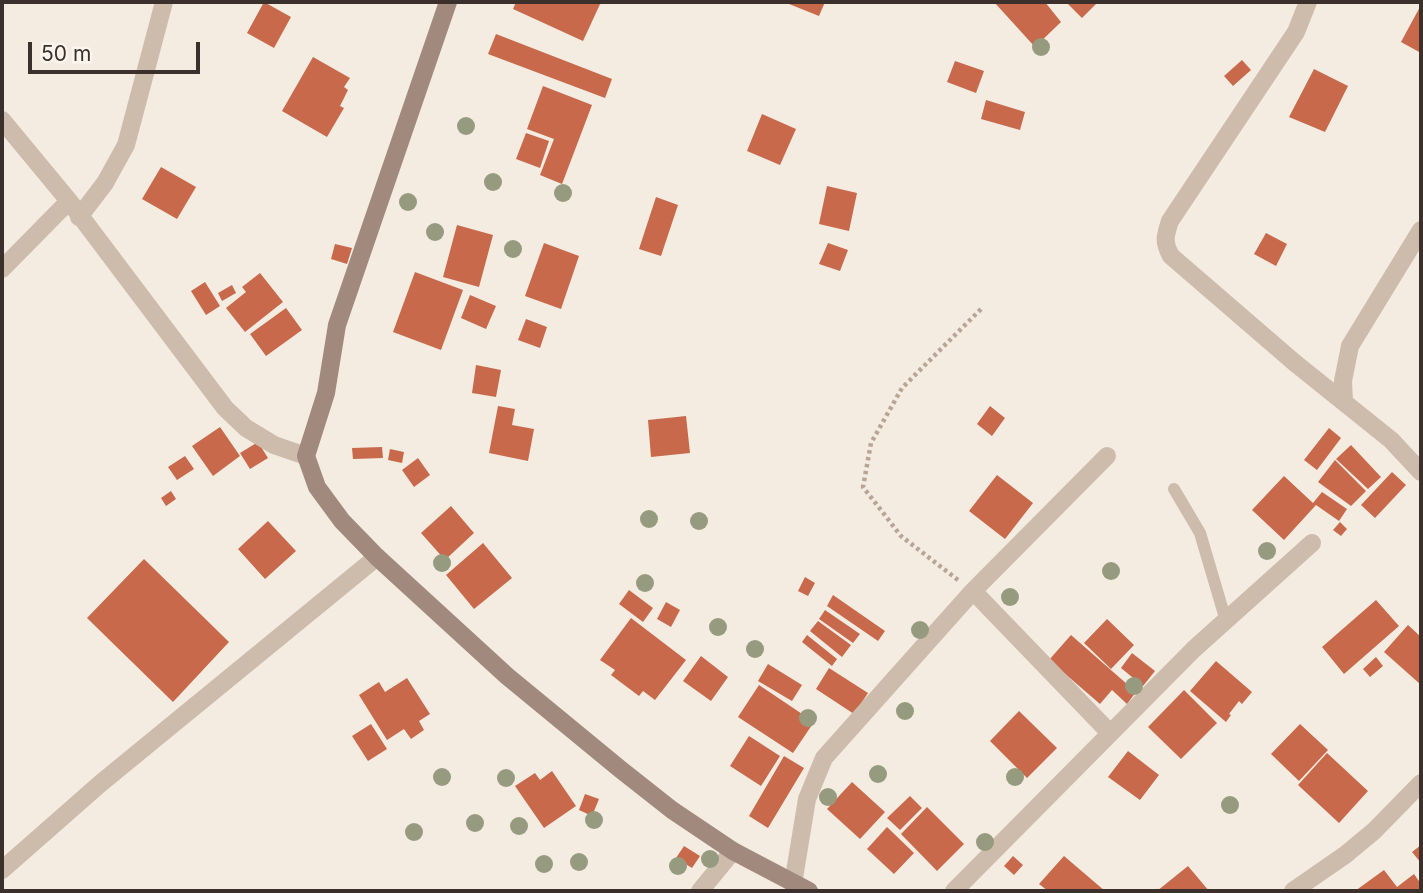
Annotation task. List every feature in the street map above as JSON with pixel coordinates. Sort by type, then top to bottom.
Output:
[{"type":"main road","points":[[448,2],[337,325],[326,393],[306,456],[317,487],[342,521],[377,557],[507,676],[672,810],[733,851],[801,888]]},
{"type":"street","points":[[79,217],[105,183],[127,145],[164,2]]},
{"type":"street","points":[[1308,2],[1296,32],[1170,221],[1165,235],[1166,246],[1171,256],[1295,363],[1391,440],[1421,472]]},
{"type":"street","points":[[2,120],[69,201],[225,408],[246,428],[274,445],[306,456]]},
{"type":"street","points":[[2,269],[69,201]]},
{"type":"street","points":[[1343,402],[1343,381],[1350,346],[1421,230]]},
{"type":"street","points":[[801,888],[807,799],[824,758],[973,591],[1107,456]]},
{"type":"street","points":[[954,891],[1194,649],[1312,543]]},
{"type":"street","points":[[2,870],[101,783],[377,557]]},
{"type":"street","points":[[973,591],[1110,733]]},
{"type":"street","points":[[1293,891],[1374,831],[1421,783]]},
{"type":"street","points":[[700,891],[733,851]]},
{"type":"lane","points":[[1174,489],[1200,533],[1226,621]]},
{"type":"path","points":[[973,591],[901,536],[863,487],[871,443],[902,388],[983,307]]},
{"type":"building","points":[[264,2],[291,17],[274,48],[247,33]]},
{"type":"building","points":[[516,2],[601,2],[583,41],[513,9]]},
{"type":"building","points":[[784,2],[825,2],[819,16]]},
{"type":"building","points":[[994,2],[1045,2],[1061,22],[1035,47]]},
{"type":"building","points":[[1098,2],[1082,18],[1068,4]]},
{"type":"building","points":[[1421,5],[1421,53],[1401,42]]},
{"type":"building","points":[[496,34],[612,79],[605,98],[488,54]]},
{"type":"building","points":[[313,57],[350,78],[344,87],[348,90],[340,106],[344,108],[327,137],[282,111]]},
{"type":"building","points":[[1242,60],[1251,70],[1233,86],[1224,76]]},
{"type":"building","points":[[955,61],[984,71],[976,93],[947,82]]},
{"type":"building","points":[[1314,69],[1348,86],[1325,132],[1289,117]]},
{"type":"building","points":[[543,86],[592,105],[562,184],[540,175],[554,139],[527,129]]},
{"type":"building","points":[[986,100],[1025,112],[1020,130],[981,119]]},
{"type":"building","points":[[762,114],[796,129],[780,165],[747,151]]},
{"type":"building","points":[[526,133],[549,141],[540,168],[516,159]]},
{"type":"building","points":[[161,167],[196,187],[177,219],[142,199]]},
{"type":"building","points":[[827,186],[857,193],[849,231],[819,224]]},
{"type":"building","points":[[656,197],[678,205],[661,256],[639,249]]},
{"type":"building","points":[[457,225],[493,235],[479,287],[443,277]]},
{"type":"building","points":[[1266,233],[1287,244],[1276,266],[1254,254]]},
{"type":"building","points":[[544,243],[579,256],[561,309],[525,296]]},
{"type":"building","points":[[828,243],[848,250],[840,271],[819,264]]},
{"type":"building","points":[[335,244],[352,248],[347,264],[331,259]]},
{"type":"building","points":[[415,272],[463,290],[441,350],[393,332]]},
{"type":"building","points":[[260,273],[283,302],[245,332],[226,308],[246,292],[242,287]]},
{"type":"building","points":[[205,282],[220,306],[206,315],[191,291]]},
{"type":"building","points":[[232,285],[236,293],[222,301],[218,293]]},
{"type":"building","points":[[470,295],[496,306],[486,329],[461,318]]},
{"type":"building","points":[[286,308],[302,330],[266,356],[250,334]]},
{"type":"building","points":[[526,319],[547,327],[540,348],[518,340]]},
{"type":"building","points":[[476,365],[501,370],[496,397],[472,393]]},
{"type":"building","points":[[498,406],[515,409],[512,425],[534,429],[528,461],[489,453]]},
{"type":"building","points":[[990,406],[1005,418],[992,436],[977,424]]},
{"type":"building","points":[[686,416],[690,453],[651,457],[648,420]]},
{"type":"building","points":[[220,427],[240,456],[213,476],[192,446]]},
{"type":"building","points":[[1329,428],[1341,438],[1317,470],[1304,460]]},
{"type":"building","points":[[258,442],[268,458],[250,469],[240,453]]},
{"type":"building","points":[[1351,445],[1381,477],[1368,489],[1336,459]]},
{"type":"building","points":[[382,447],[383,458],[353,459],[352,448]]},
{"type":"building","points":[[390,449],[404,452],[402,463],[388,460]]},
{"type":"building","points":[[185,456],[194,469],[177,480],[168,467]]},
{"type":"building","points":[[418,458],[430,475],[414,487],[402,470]]},
{"type":"building","points":[[1335,460],[1366,491],[1351,506],[1318,482]]},
{"type":"building","points":[[1392,472],[1406,485],[1375,518],[1361,505]]},
{"type":"building","points":[[997,475],[1033,503],[1005,539],[969,511]]},
{"type":"building","points":[[1284,476],[1313,503],[1322,492],[1347,509],[1339,521],[1316,505],[1284,540],[1252,510]]},
{"type":"building","points":[[171,491],[176,499],[166,506],[161,498]]},
{"type":"building","points":[[451,506],[474,533],[445,560],[421,533]]},
{"type":"building","points":[[268,521],[296,551],[265,579],[238,549]]},
{"type":"building","points":[[1340,522],[1347,529],[1341,536],[1333,530]]},
{"type":"building","points":[[483,543],[512,578],[474,609],[446,575]]},
{"type":"building","points":[[144,559],[229,642],[173,702],[87,618]]},
{"type":"building","points":[[805,577],[815,583],[808,596],[798,591]]},
{"type":"building","points":[[629,590],[653,608],[643,622],[619,604]]},
{"type":"building","points":[[833,595],[885,631],[878,641],[827,606]]},
{"type":"building","points":[[1376,600],[1399,626],[1344,674],[1322,647]]},
{"type":"building","points":[[666,602],[680,610],[671,627],[657,619]]},
{"type":"building","points":[[825,610],[860,634],[853,643],[819,619]]},
{"type":"building","points":[[631,618],[686,660],[655,700],[643,691],[639,696],[611,675],[615,670],[600,660]]},
{"type":"building","points":[[1107,619],[1134,645],[1111,669],[1084,643]]},
{"type":"building","points":[[818,621],[851,645],[842,657],[810,631]]},
{"type":"building","points":[[1408,625],[1421,637],[1420,684],[1384,652]]},
{"type":"building","points":[[807,635],[837,659],[832,666],[802,642]]},
{"type":"building","points":[[1071,635],[1136,692],[1127,704],[1112,690],[1100,704],[1049,660]]},
{"type":"building","points":[[1132,653],[1155,671],[1143,686],[1121,668]]},
{"type":"building","points":[[701,656],[728,677],[711,701],[683,681]]},
{"type":"building","points":[[1376,657],[1383,666],[1370,677],[1363,669]]},
{"type":"building","points":[[1216,661],[1252,692],[1242,704],[1239,701],[1226,722],[1190,691]]},
{"type":"building","points":[[768,664],[802,685],[792,701],[758,681]]},
{"type":"building","points":[[829,668],[868,693],[854,714],[816,689]]},
{"type":"building","points":[[407,678],[430,714],[419,721],[424,730],[411,739],[404,729],[387,740],[359,695],[379,682],[385,692]]},
{"type":"building","points":[[759,685],[814,722],[793,753],[738,717]]},
{"type":"building","points":[[1184,690],[1217,723],[1181,759],[1148,727]]},
{"type":"building","points":[[1019,711],[1057,748],[1027,778],[990,741]]},
{"type":"building","points":[[371,724],[387,749],[368,761],[352,736]]},
{"type":"building","points":[[1300,724],[1328,750],[1299,781],[1271,754]]},
{"type":"building","points":[[749,736],[780,756],[761,786],[730,766]]},
{"type":"building","points":[[1128,751],[1159,775],[1140,800],[1108,777]]},
{"type":"building","points":[[1327,753],[1368,791],[1339,823],[1298,785]]},
{"type":"building","points":[[784,756],[804,768],[768,828],[749,816]]},
{"type":"building","points":[[552,771],[576,806],[544,828],[515,786],[535,773],[540,780]]},
{"type":"building","points":[[852,782],[885,812],[860,839],[827,809]]},
{"type":"building","points":[[585,794],[599,799],[592,816],[579,810]]},
{"type":"building","points":[[910,796],[922,808],[900,830],[887,818]]},
{"type":"building","points":[[927,807],[964,844],[937,871],[901,834]]},
{"type":"building","points":[[887,827],[914,853],[894,874],[867,849]]},
{"type":"building","points":[[1421,845],[1421,863],[1412,852]]},
{"type":"building","points":[[684,846],[700,856],[692,868],[676,858]]},
{"type":"building","points":[[1013,856],[1023,865],[1014,875],[1004,866]]},
{"type":"building","points":[[1064,856],[1105,891],[1048,891],[1039,884]]},
{"type":"building","points":[[1188,866],[1209,891],[1157,891]]},
{"type":"building","points":[[1384,870],[1397,887],[1414,874],[1421,884],[1421,891],[1355,891]]}]
